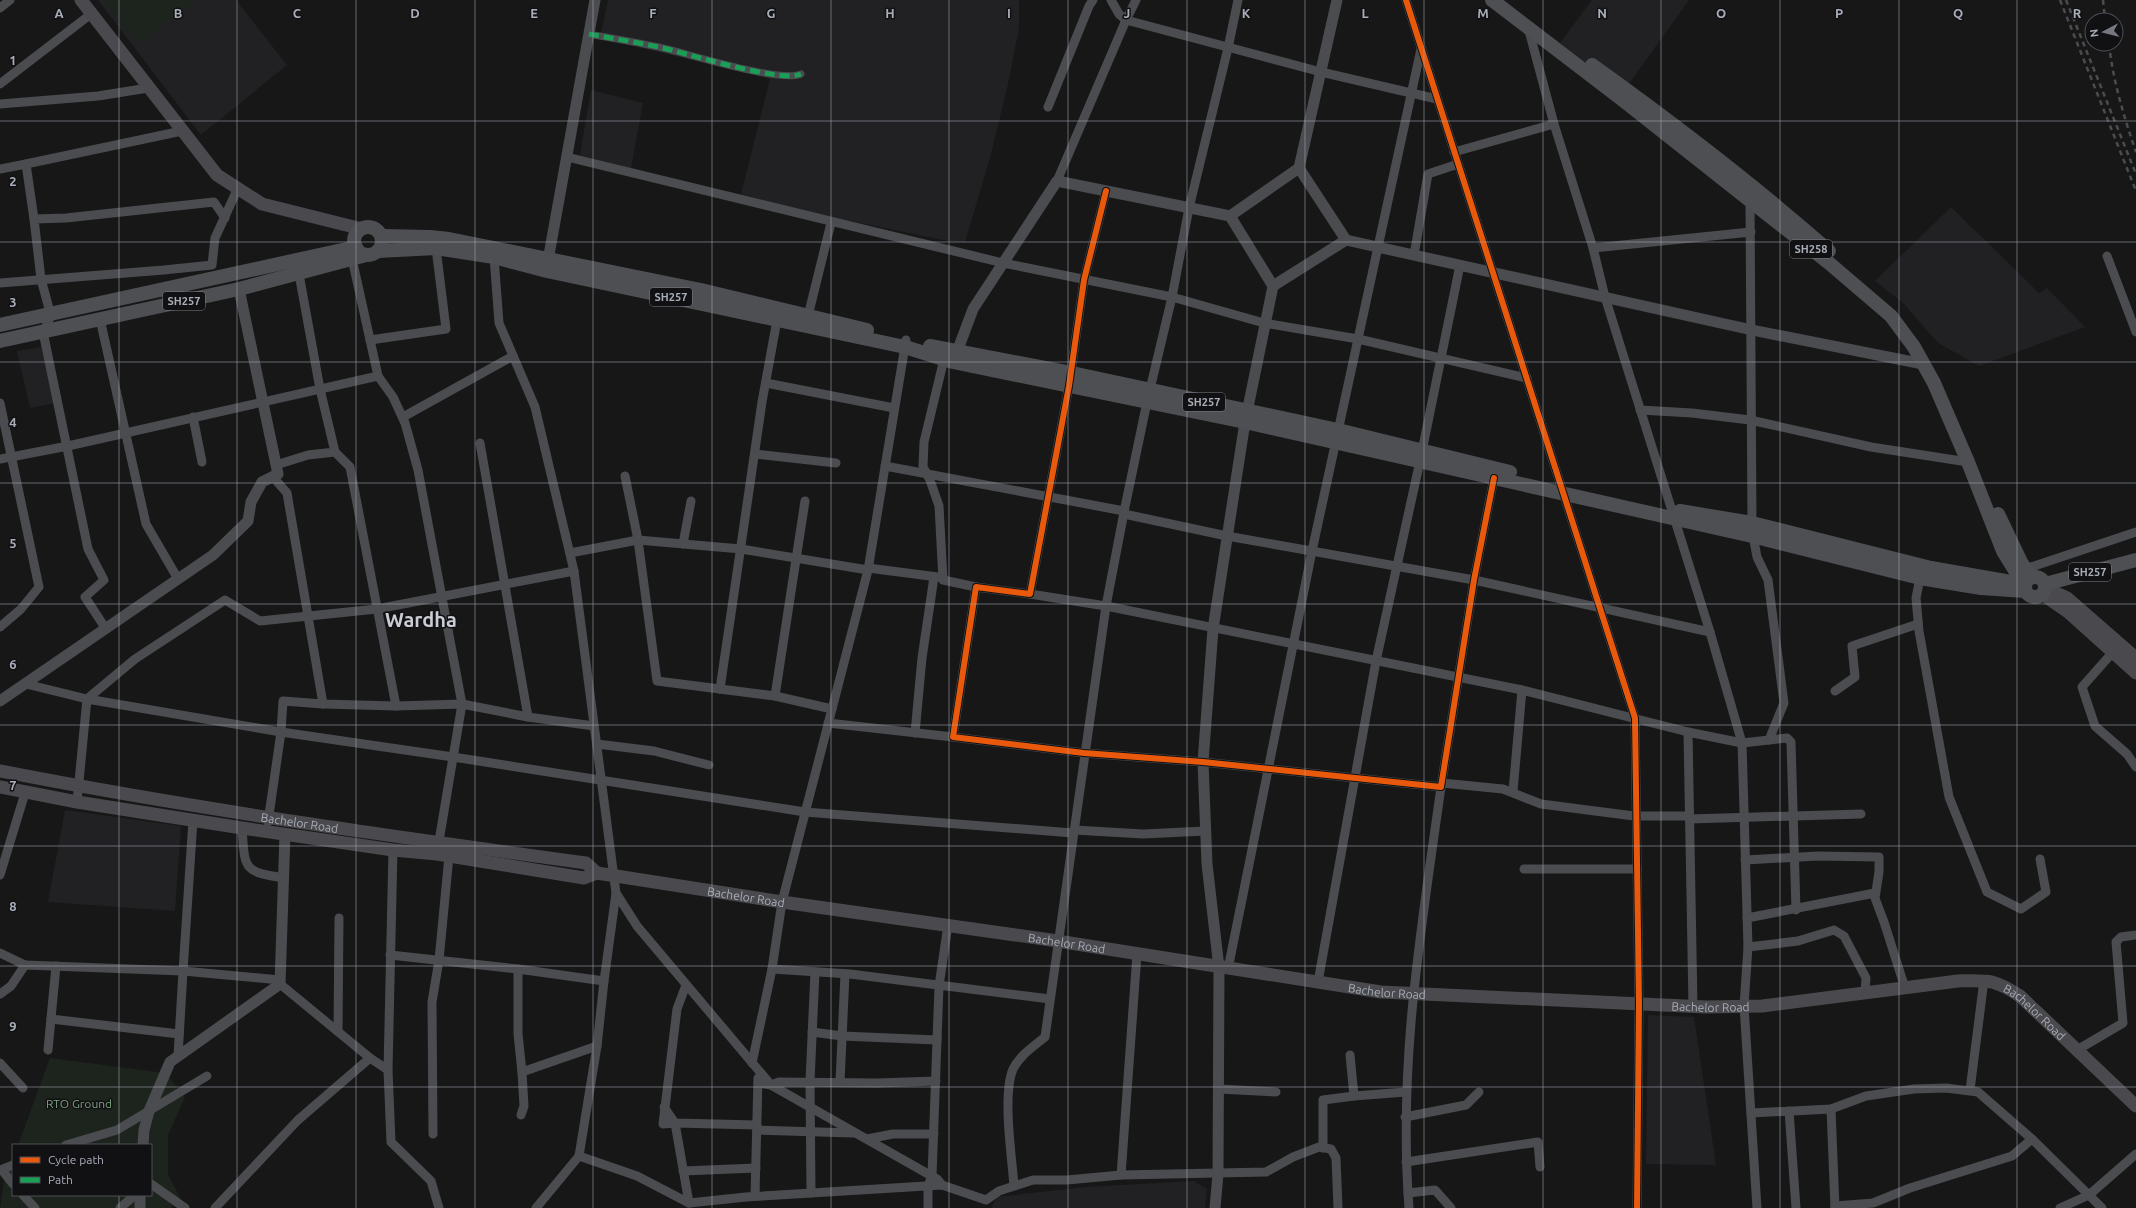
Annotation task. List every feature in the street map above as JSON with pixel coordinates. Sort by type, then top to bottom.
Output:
[{"type":"main road","points":[[80,0],[217,175],[262,204],[357,227],[375,228],[382,236],[382,243],[358,252],[352,235],[357,227]]},
{"type":"main road","name":"SH258","points":[[1492,0],[1630,92],[1728,168],[1823,246],[1902,315],[1930,360],[1946,392],[2026,581]]},
{"type":"main road","name":"SH258","points":[[1503,0],[1527,23],[1829,263],[1891,316],[1914,347],[1940,394],[2003,551],[2016,572],[2026,581]]},
{"type":"main road","name":"SH257","points":[[382,236],[440,238],[777,320],[905,344],[957,352],[1070,379],[1336,436],[1672,514],[1931,568],[2026,581]]},
{"type":"main road","name":"SH257","points":[[0,325],[51,316],[216,279],[358,252],[436,248],[701,290],[808,316],[905,344],[944,359],[1070,379]]},
{"type":"main road","name":"SH257","points":[[0,341],[239,289],[299,274],[358,252]]},
{"type":"main road","name":"SH257","points":[[1421,456],[1494,478],[1562,489]]},
{"type":"main road","name":"SH257","points":[[1752,530],[1920,578],[1982,588],[2026,581]]},
{"type":"main road","name":"SH257","points":[[2044,589],[2136,560]]},
{"type":"main road","points":[[2044,589],[2033,597],[2026,581],[2038,577],[2044,589],[2136,673]]},
{"type":"main road","points":[[2044,589],[2067,598],[2136,658]]},
{"type":"main road","name":"Bachelor Road","points":[[0,771],[79,786],[269,817],[442,851]]},
{"type":"main road","name":"Bachelor Road","points":[[0,787],[77,802],[393,850],[442,851],[586,863],[597,873],[615,876],[782,902],[1058,941],[1381,992],[1693,1006],[1762,1006],[1905,988],[1984,980],[2000,983],[2020,996],[2136,1106]]},
{"type":"street","points":[[0,8],[10,0]]},
{"type":"street","points":[[548,265],[594,0]]},
{"type":"street","points":[[1048,107],[1088,6],[1093,0]]},
{"type":"street","points":[[1111,0],[1119,14],[1126,20],[1321,72],[1437,99]]},
{"type":"street","points":[[957,352],[973,309],[1057,181],[1136,0]]},
{"type":"street","points":[[1014,1186],[1008,1109],[1013,1070],[1023,1055],[1045,1037],[1106,606],[1148,396],[1172,297],[1189,208],[1228,48],[1238,0]]},
{"type":"street","points":[[1057,181],[1230,216],[1299,168],[1337,0]]},
{"type":"street","points":[[1406,0],[1635,718],[1639,1004],[1638,1208]]},
{"type":"street","points":[[0,84],[91,14]]},
{"type":"street","points":[[1527,23],[1554,124],[1593,248],[1605,297],[1710,632],[1742,744],[1748,947],[1744,1006],[1758,1208]]},
{"type":"street","points":[[589,34],[666,49],[761,72],[790,77],[801,74]]},
{"type":"street","points":[[1223,968],[1295,644],[1312,551],[1336,436],[1421,48]]},
{"type":"street","points":[[0,104],[98,96],[148,88]]},
{"type":"street","points":[[1454,152],[1554,124]]},
{"type":"street","points":[[0,169],[182,131]]},
{"type":"street","points":[[567,157],[831,223],[1003,263],[1172,297],[1264,323],[1358,339],[1527,378]]},
{"type":"street","points":[[26,164],[42,279],[51,316],[43,332],[68,446],[88,549],[104,580],[85,597],[106,629]]},
{"type":"street","points":[[1414,255],[1428,174],[1458,164]]},
{"type":"street","points":[[1299,168],[1346,240],[1752,330],[1923,364]]},
{"type":"street","points":[[216,279],[212,265],[216,238],[238,188]]},
{"type":"street","points":[[1030,594],[1070,379],[1084,280],[1106,191]]},
{"type":"street","points":[[1750,201],[1752,330],[1750,420],[1752,530],[1757,557],[1768,580],[1784,703],[1769,740]]},
{"type":"street","points":[[34,219],[66,218],[214,202],[225,218]]},
{"type":"street","points":[[1230,216],[1273,286]]},
{"type":"street","points":[[808,316],[831,223]]},
{"type":"street","points":[[1593,248],[1751,232]]},
{"type":"street","points":[[1215,1208],[1218,1174],[1223,968],[1207,864],[1203,762],[1213,628],[1246,417],[1264,323],[1273,286],[1346,240]]},
{"type":"street","points":[[370,340],[446,329],[436,248]]},
{"type":"street","points":[[358,252],[370,340],[378,376],[393,397],[402,417],[418,470],[428,514],[441,596],[462,704],[453,756],[442,851],[439,960],[432,1002],[433,1134]]},
{"type":"street","points":[[2106,256],[2136,332]]},
{"type":"street","points":[[494,257],[499,322],[535,408],[574,571],[615,876],[616,893],[597,1046],[579,1156],[536,1208]]},
{"type":"street","points":[[0,283],[212,265]]},
{"type":"street","points":[[1318,982],[1376,661],[1442,358],[1460,266]]},
{"type":"street","points":[[164,270],[166,290]]},
{"type":"street","points":[[299,274],[320,389],[335,452],[350,467],[396,706]]},
{"type":"street","points":[[0,700],[26,684],[213,555],[248,521],[251,502],[262,482],[278,474],[239,289]]},
{"type":"street","points":[[100,319],[146,524],[178,579]]},
{"type":"street","points":[[720,689],[755,454],[777,320]]},
{"type":"street","points":[[752,1063],[772,969],[782,902],[868,568],[905,344]]},
{"type":"street","points":[[402,417],[513,356]]},
{"type":"street","points":[[915,733],[922,658],[938,577],[939,506],[923,467],[924,442],[944,359]]},
{"type":"street","points":[[0,459],[68,446],[378,376]]},
{"type":"street","points":[[766,383],[894,408]]},
{"type":"street","points":[[0,403],[39,587],[21,609],[0,627]]},
{"type":"street","points":[[1640,410],[1692,413],[1750,420],[1871,447],[1968,462]]},
{"type":"street","points":[[193,418],[202,462]]},
{"type":"street","points":[[480,444],[528,717]]},
{"type":"street","points":[[276,465],[308,455],[335,452]]},
{"type":"street","points":[[755,454],[836,463]]},
{"type":"street","points":[[885,466],[1124,512],[1227,536],[1474,580],[1600,606],[1710,632]]},
{"type":"street","points":[[625,476],[638,540],[658,681],[775,696],[832,709]]},
{"type":"street","points":[[273,477],[287,492],[323,704]]},
{"type":"street","points":[[1409,1208],[1405,1117],[1413,993],[1441,785],[1474,580],[1494,478]]},
{"type":"street","points":[[683,544],[690,501]]},
{"type":"street","points":[[775,696],[805,501]]},
{"type":"street","points":[[2026,581],[2136,532]]},
{"type":"street","points":[[570,553],[638,540],[741,549],[938,577],[943,580],[976,587],[1106,606],[1522,690],[1688,732],[1742,744],[1788,738],[1791,742],[1796,910]]},
{"type":"street","points":[[77,802],[87,699],[135,659],[225,600],[260,621],[377,609],[574,571]]},
{"type":"street","points":[[1920,578],[1916,598],[1918,624],[1948,797],[1987,892],[2021,909],[2046,892],[2040,859]]},
{"type":"street","points":[[952,737],[976,587]]},
{"type":"street","points":[[1835,691],[1855,677],[1852,646],[1918,624]]},
{"type":"street","points":[[2113,652],[2082,687],[2096,726],[2127,754],[2136,767]]},
{"type":"street","points":[[26,684],[87,699],[281,732],[453,756],[805,812],[1073,831],[1142,834],[1206,831]]},
{"type":"street","points":[[1513,791],[1522,690]]},
{"type":"street","points":[[267,832],[281,732],[283,701],[323,704],[396,706],[462,704],[528,717],[594,726]]},
{"type":"street","points":[[828,723],[1084,753],[1203,762],[1354,779],[1513,791],[1537,804],[1637,816],[1744,818],[1860,814]]},
{"type":"street","points":[[1688,732],[1693,1006]]},
{"type":"street","points":[[597,744],[654,751],[709,765]]},
{"type":"street","points":[[0,874],[25,793]]},
{"type":"street","points":[[178,1056],[193,820]]},
{"type":"street","points":[[242,828],[244,856],[251,870],[257,874],[284,878]]},
{"type":"street","points":[[280,982],[285,834]]},
{"type":"street","points":[[393,850],[388,1070],[391,1142],[431,1181],[439,1208]]},
{"type":"street","points":[[1745,860],[1795,857],[1880,856],[1875,898],[1905,988]]},
{"type":"street","points":[[1524,869],[1637,869]]},
{"type":"street","points":[[616,893],[637,926],[771,1085],[932,1176],[942,1185]]},
{"type":"street","points":[[1747,918],[1796,910],[1875,893]]},
{"type":"street","points":[[338,1031],[339,918]]},
{"type":"street","points":[[928,1208],[928,1186],[932,1176],[939,986],[948,926]]},
{"type":"street","points":[[1748,947],[1798,941],[1834,930],[1844,936],[1866,978],[1865,993]]},
{"type":"street","points":[[2077,1050],[2123,1024],[2116,942],[2121,937],[2136,935]]},
{"type":"street","points":[[0,953],[25,965],[183,971],[280,982],[370,1058],[388,1070]]},
{"type":"street","points":[[1121,1175],[1137,954]]},
{"type":"street","points":[[390,956],[518,969],[604,981]]},
{"type":"street","points":[[0,994],[11,986],[25,965]]},
{"type":"street","points":[[48,1050],[56,966]]},
{"type":"street","points":[[518,969],[518,1034],[524,1106],[521,1115]]},
{"type":"street","points":[[772,969],[845,974],[998,992],[1050,1000]]},
{"type":"street","points":[[811,1193],[810,1081],[815,972]]},
{"type":"street","points":[[840,1082],[845,974]]},
{"type":"street","points":[[1970,1090],[1984,980]]},
{"type":"street","points":[[143,1144],[144,1130],[149,1111],[170,1062],[280,982]]},
{"type":"street","points":[[686,985],[677,1009],[663,1124],[675,1123],[757,1127],[810,1132],[856,1133]]},
{"type":"street","points":[[51,1019],[179,1034]]},
{"type":"street","points":[[812,1032],[842,1036],[937,1040]]},
{"type":"street","points":[[522,1072],[597,1046]]},
{"type":"street","points":[[1350,1055],[1354,1096]]},
{"type":"street","points":[[215,1208],[298,1120],[370,1058]]},
{"type":"street","points":[[0,1063],[23,1088]]},
{"type":"street","points":[[755,1196],[758,1070]]},
{"type":"street","points":[[69,1144],[117,1130],[207,1076]]},
{"type":"street","points":[[758,1084],[771,1085],[779,1082],[810,1081],[936,1082]]},
{"type":"street","points":[[1751,1113],[1831,1109],[1866,1096],[1908,1090],[1946,1088],[1978,1092],[2032,1139],[2102,1208]]},
{"type":"street","points":[[1219,1089],[1276,1092]]},
{"type":"street","points":[[1323,1148],[1322,1100],[1406,1092]]},
{"type":"street","points":[[1405,1117],[1466,1105],[1479,1092]]},
{"type":"street","points":[[1831,1109],[1835,1207],[1873,1203],[1910,1188],[2012,1156],[2032,1139]]},
{"type":"street","points":[[1789,1111],[1796,1208]]},
{"type":"street","points":[[675,1123],[689,1203]]},
{"type":"street","points":[[867,1139],[893,1134],[934,1134]]},
{"type":"street","points":[[1406,1162],[1538,1142],[1540,1168]]},
{"type":"street","points":[[579,1156],[637,1176],[689,1203],[755,1196],[942,1185],[986,1200],[999,1191],[1033,1180],[1067,1180],[1121,1175],[1266,1172],[1293,1157],[1319,1147],[1331,1149],[1336,1158],[1338,1208]]},
{"type":"street","points":[[2060,1208],[2089,1195],[2136,1154]]},
{"type":"street","points":[[12,1165],[1,1170],[12,1183]]},
{"type":"street","points":[[683,1170],[756,1168]]},
{"type":"street","points":[[152,1185],[185,1208]]},
{"type":"street","points":[[1408,1193],[1435,1190],[1451,1208]]},
{"type":"street","points":[[24,1196],[35,1208]]},
{"type":"street","points":[[120,1208],[134,1196]]},
{"type":"street","points":[[140,1196],[140,1208]]},
{"type":"shaded area","points":[[98,0],[236,0],[287,65],[201,135]]},
{"type":"shaded area","points":[[608,0],[1019,0],[1019,28],[1008,84],[990,158],[965,242],[948,241],[802,211],[741,194],[770,79],[600,38]]},
{"type":"shaded area","points":[[1592,0],[1689,0],[1623,92],[1560,43]]},
{"type":"shaded area","points":[[591,90],[643,103],[631,169],[580,155]]},
{"type":"shaded area","points":[[1951,207],[2039,293],[2047,288],[2085,327],[1979,366],[1938,343],[1903,303],[1875,281]]},
{"type":"shaded area","points":[[41,347],[55,403],[30,408],[17,351]]},
{"type":"shaded area","points":[[65,810],[181,826],[175,911],[48,902]]},
{"type":"shaded area","points":[[1648,1015],[1694,1017],[1716,1165],[1646,1164]]},
{"type":"shaded area","points":[[1194,1181],[1207,1189],[1205,1208],[991,1208],[997,1197],[1086,1187]]},
{"type":"green space","points":[[104,0],[191,0],[194,3],[136,43]]},
{"type":"green space","name":"RTO Ground","points":[[50,1058],[165,1073],[185,1097],[168,1135],[168,1175],[180,1197],[171,1208],[0,1208],[4,1181],[12,1161],[12,1196],[152,1196],[152,1144],[18,1144]]},
{"type":"railway","points":[[2060,0],[2136,191]]},
{"type":"railway","points":[[2066,0],[2136,174]]},
{"type":"railway","points":[[2103,0],[2104,12]]},
{"type":"railway","points":[[2110,52],[2113,72],[2127,126],[2136,152]]},
{"type":"marked path","points":[[589,34],[658,47],[757,72],[791,76],[801,74]]},
{"type":"cycle path","points":[[1406,0],[1635,718],[1639,1004],[1637,1208]]},
{"type":"cycle path","points":[[1106,191],[1084,280],[1069,386],[1030,594],[976,587],[953,737],[1084,753],[1203,762],[1441,787],[1474,580],[1494,478]]},
{"type":"district","name":"Wardha","points":[[421,619]]}]
